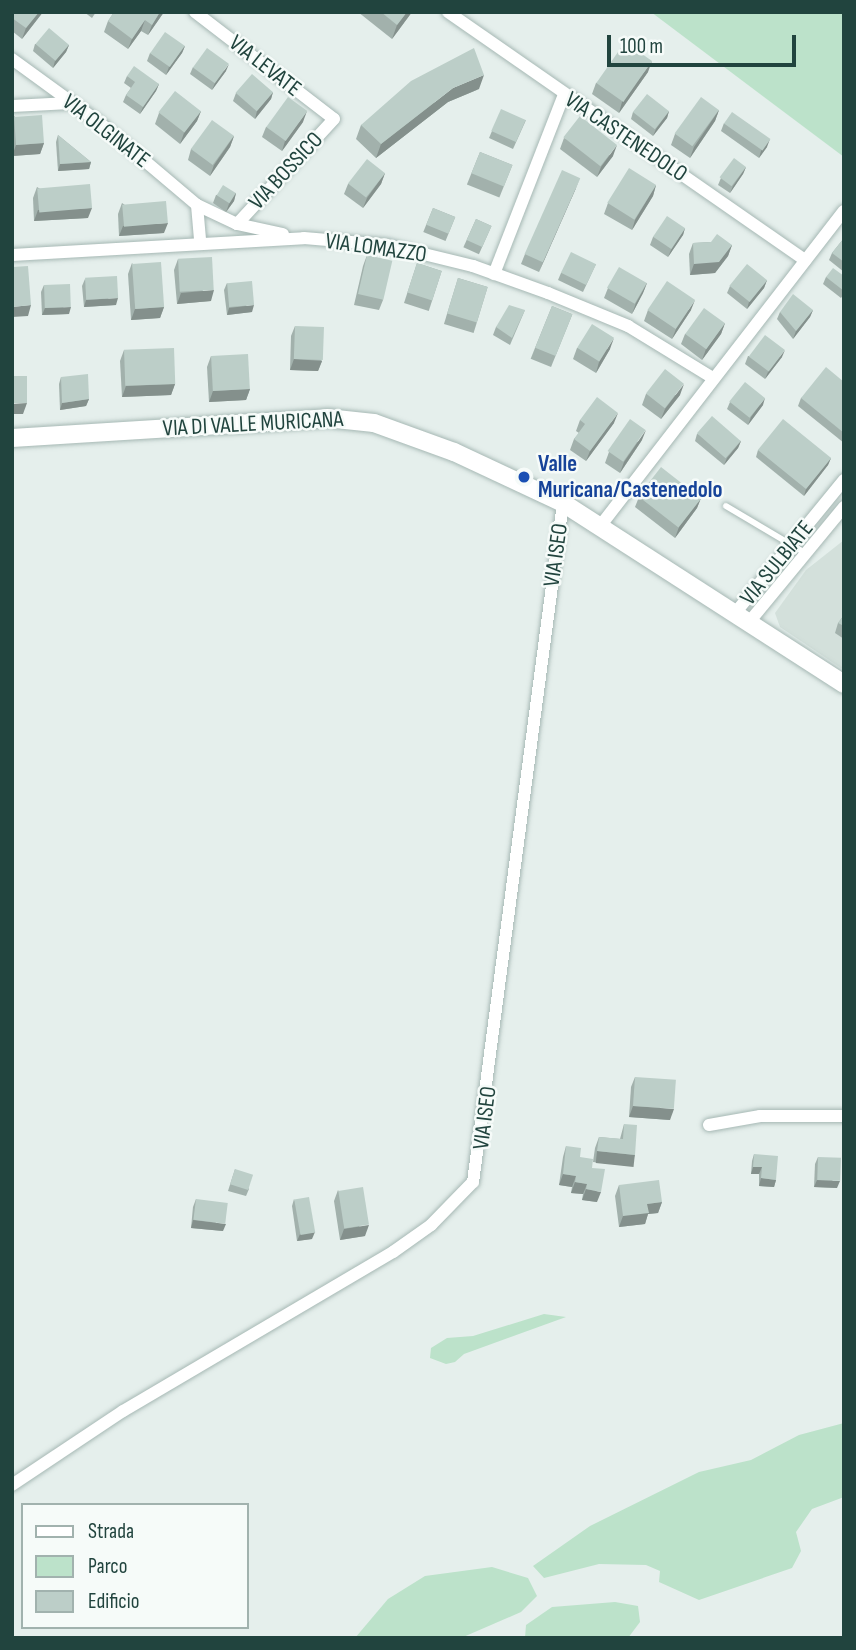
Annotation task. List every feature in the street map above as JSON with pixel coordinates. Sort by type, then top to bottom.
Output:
[{"type":"street","name":"VIA LEVATE","points":[[195,12],[334,119]]},
{"type":"street","name":"VIA CASTENEDOLO","points":[[448,12],[805,260]]},
{"type":"street","name":"VIA OLGINATE","points":[[12,59],[198,205],[237,224],[304,238]]},
{"type":"street","points":[[494,274],[564,94]]},
{"type":"street","points":[[12,106],[70,103]]},
{"type":"street","name":"VIA BOSSICO","points":[[237,224],[334,119]]},
{"type":"street","points":[[198,205],[200,243]]},
{"type":"street","points":[[601,525],[844,211]]},
{"type":"street","name":"VIA LOMAZZO","points":[[12,255],[304,238],[398,247],[494,274],[628,326],[713,378]]},
{"type":"street","name":"VIA DI VALLE MURICANA","points":[[12,438],[327,418],[359,419],[454,452],[563,503],[844,684]]},
{"type":"street","name":"VIA SULBIATE","points":[[743,617],[793,543],[844,480]]},
{"type":"street","name":"VIA ISEO","points":[[12,1485],[113,1417],[393,1252],[440,1216],[474,1182],[563,503]]},
{"type":"street","name":"VIA SULBIATE","points":[[743,617],[806,553],[844,507]]},
{"type":"street","points":[[709,1125],[760,1116],[844,1116]]},
{"type":"lane","points":[[726,506],[806,553]]},
{"type":"shaded area","points":[[844,540],[844,670],[780,627],[775,613],[806,570]]},
{"type":"green space","points":[[651,12],[844,12],[844,157]]},
{"type":"green space","points":[[544,1314],[566,1317],[464,1354],[455,1362],[446,1364],[430,1358],[431,1348],[447,1338],[473,1336]]},
{"type":"green space","points":[[844,1423],[844,1497],[812,1509],[796,1532],[801,1551],[792,1568],[699,1600],[659,1582],[660,1571],[646,1565],[599,1564],[544,1578],[533,1566],[590,1526],[699,1472],[751,1460],[799,1435]]},
{"type":"green space","points":[[492,1567],[528,1578],[537,1596],[521,1612],[461,1638],[355,1638],[388,1599],[425,1576]]},
{"type":"green space","points":[[615,1602],[638,1606],[640,1622],[628,1638],[525,1638],[526,1625],[552,1607]]},
{"type":"building","points":[[12,12],[39,12],[26,28],[12,18]]},
{"type":"building","points":[[114,12],[160,12],[152,25],[145,20],[132,39],[108,21]]},
{"type":"building","points":[[381,12],[407,12],[397,25]]},
{"type":"building","points":[[49,28],[69,45],[55,61],[36,44]]},
{"type":"building","points":[[165,32],[185,46],[170,67],[150,53]]},
{"type":"building","points":[[625,42],[652,61],[623,102],[596,83]]},
{"type":"building","points":[[207,48],[229,64],[215,83],[193,67]]},
{"type":"building","points":[[474,48],[484,75],[453,88],[381,144],[361,125],[411,81]]},
{"type":"building","points":[[134,66],[159,84],[143,107],[126,95],[135,82],[127,76]]},
{"type":"building","points":[[252,74],[273,92],[257,111],[236,93]]},
{"type":"building","points":[[175,91],[201,111],[184,133],[158,112]]},
{"type":"building","points":[[647,94],[669,111],[655,129],[633,112]]},
{"type":"building","points":[[288,97],[307,111],[286,141],[266,127]]},
{"type":"building","points":[[701,97],[719,110],[692,146],[675,133]]},
{"type":"building","points":[[501,109],[526,120],[516,142],[491,131]]},
{"type":"building","points":[[732,112],[771,139],[762,150],[724,123]]},
{"type":"building","points":[[42,115],[44,143],[16,145],[14,117]]},
{"type":"building","points":[[580,116],[617,145],[600,166],[563,137]]},
{"type":"building","points":[[212,120],[234,136],[213,165],[191,149]]},
{"type":"building","points":[[58,135],[91,162],[60,164]]},
{"type":"building","points":[[480,152],[512,165],[504,186],[471,173]]},
{"type":"building","points":[[734,158],[746,167],[732,186],[720,177]]},
{"type":"building","points":[[367,159],[385,173],[366,198],[348,183]]},
{"type":"building","points":[[629,168],[656,185],[634,220],[607,203]]},
{"type":"building","points":[[562,170],[580,178],[543,262],[525,254]]},
{"type":"building","points":[[90,184],[92,208],[39,213],[37,189]]},
{"type":"building","points":[[223,185],[236,193],[229,203],[217,195]]},
{"type":"building","points":[[166,201],[168,223],[124,227],[122,205]]},
{"type":"building","points":[[433,208],[455,217],[449,234],[426,225]]},
{"type":"building","points":[[667,216],[685,228],[671,249],[653,237]]},
{"type":"building","points":[[476,219],[492,226],[482,247],[467,240]]},
{"type":"building","points":[[717,234],[732,245],[719,262],[694,264],[693,243],[711,242]]},
{"type":"building","points":[[844,238],[844,262],[832,253]]},
{"type":"building","points":[[571,252],[596,264],[586,285],[561,273]]},
{"type":"building","points":[[367,255],[392,261],[383,300],[358,294]]},
{"type":"building","points":[[212,257],[214,290],[180,292],[178,259]]},
{"type":"building","points":[[161,262],[164,307],[135,309],[132,264]]},
{"type":"building","points":[[417,263],[442,271],[432,301],[407,292]]},
{"type":"building","points":[[747,264],[767,280],[750,302],[729,286]]},
{"type":"building","points":[[28,266],[31,305],[12,307],[12,267]]},
{"type":"building","points":[[619,267],[647,283],[635,304],[607,288]]},
{"type":"building","points":[[833,268],[844,276],[844,291],[826,277]]},
{"type":"building","points":[[117,276],[118,298],[86,300],[85,278]]},
{"type":"building","points":[[458,278],[488,287],[477,322],[447,313]]},
{"type":"building","points":[[252,281],[254,305],[229,307],[227,283]]},
{"type":"building","points":[[667,281],[695,300],[676,329],[647,310]]},
{"type":"building","points":[[70,284],[71,307],[45,308],[44,285]]},
{"type":"building","points":[[793,294],[813,310],[796,331],[780,312]]},
{"type":"building","points":[[509,305],[525,310],[512,338],[496,327]]},
{"type":"building","points":[[552,306],[572,314],[556,356],[535,348]]},
{"type":"building","points":[[704,308],[725,323],[706,349],[685,334]]},
{"type":"building","points":[[592,324],[614,338],[599,362],[577,348]]},
{"type":"building","points":[[295,326],[324,327],[323,360],[294,359]]},
{"type":"building","points":[[765,335],[785,350],[769,372],[749,357]]},
{"type":"building","points":[[174,348],[175,384],[125,386],[124,350]]},
{"type":"building","points":[[248,354],[250,389],[213,391],[211,356]]},
{"type":"building","points":[[826,367],[844,382],[844,433],[801,398]]},
{"type":"building","points":[[665,369],[684,384],[665,408],[646,393]]},
{"type":"building","points":[[88,374],[89,399],[62,403],[61,377]]},
{"type":"building","points":[[12,376],[27,376],[27,403],[12,403]]},
{"type":"building","points":[[745,382],[765,398],[749,418],[729,401]]},
{"type":"building","points":[[597,397],[618,413],[590,451],[574,439],[585,424],[580,420]]},
{"type":"building","points":[[712,416],[741,441],[726,458],[697,433]]},
{"type":"building","points":[[630,419],[646,430],[623,462],[608,451]]},
{"type":"building","points":[[783,419],[831,458],[806,489],[758,450]]},
{"type":"building","points":[[661,467],[701,498],[678,528],[638,496]]},
{"type":"building","points":[[844,615],[844,626],[838,623]]},
{"type":"building","points":[[635,1077],[676,1080],[674,1109],[633,1106]]},
{"type":"building","points":[[624,1124],[637,1125],[635,1155],[597,1151],[599,1137],[623,1139]]},
{"type":"building","points":[[566,1146],[581,1148],[580,1157],[593,1159],[592,1168],[605,1169],[601,1192],[586,1189],[587,1184],[575,1182],[576,1176],[563,1174]]},
{"type":"building","points":[[754,1154],[778,1156],[776,1180],[761,1178],[762,1167],[753,1167]]},
{"type":"building","points":[[818,1157],[841,1158],[840,1181],[817,1180]]},
{"type":"building","points":[[235,1169],[253,1175],[248,1190],[230,1184]]},
{"type":"building","points":[[659,1180],[662,1202],[647,1204],[649,1213],[623,1216],[619,1185]]},
{"type":"building","points":[[363,1187],[369,1225],[344,1228],[338,1191]]},
{"type":"building","points":[[309,1197],[315,1232],[300,1235],[294,1200]]},
{"type":"building","points":[[196,1199],[228,1203],[225,1224],[193,1220]]},
{"type":"place","name":"Valle Muricana/Castenedolo","points":[[524,477]]}]
